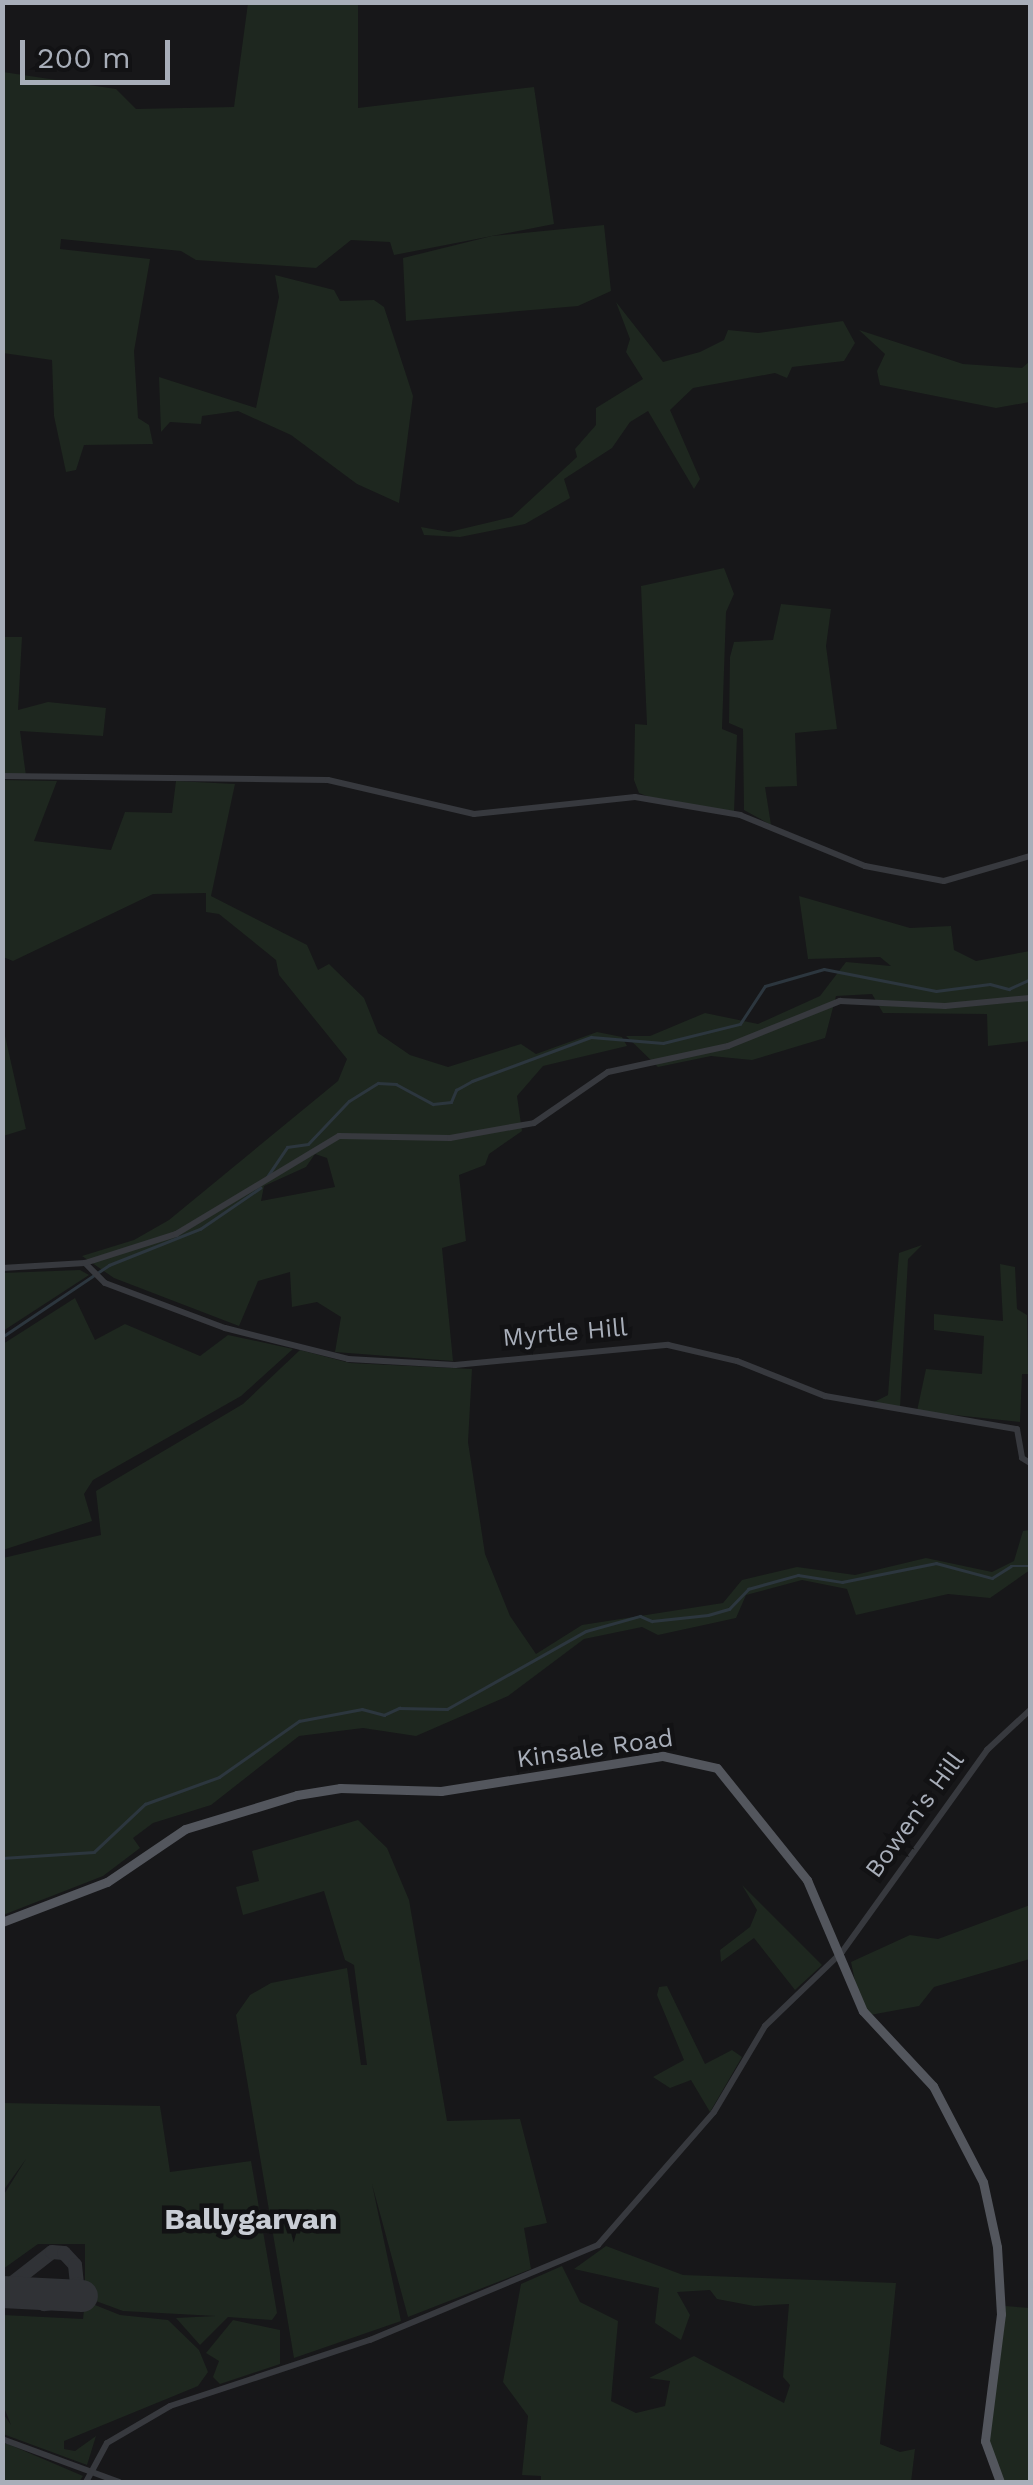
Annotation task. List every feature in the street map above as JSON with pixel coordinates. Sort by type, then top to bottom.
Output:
[{"type":"main road","name":"Kinsale Road","points":[[2,1922],[107,1882],[185,1829],[282,1798],[340,1788],[440,1792],[675,1756],[708,1763],[734,1782],[807,1880],[842,1952],[863,2011],[934,2086],[983,2182],[995,2234],[1001,2314],[986,2441],[1000,2482]]},
{"type":"street","points":[[2,776],[328,780],[474,814],[635,797],[740,816],[865,866],[944,881],[1030,856]]},
{"type":"street","points":[[2,1268],[85,1263],[176,1234],[266,1178],[350,1134],[450,1138],[534,1123],[608,1072],[728,1046],[840,1000],[945,1006],[1030,998]]},
{"type":"street","name":"Myrtle Hill","points":[[85,1263],[94,1275],[225,1328],[348,1359],[455,1365],[668,1344],[737,1361],[826,1396],[1017,1430],[1022,1458],[1030,1463]]},
{"type":"street","name":"Bowen's Hill","points":[[86,2482],[119,2432],[170,2406],[370,2340],[598,2244],[714,2112],[765,2026],[842,1952],[969,1772],[1030,1710]]},
{"type":"street","points":[[2,2439],[119,2482]]},
{"type":"shaded area","points":[[248,3],[358,3],[358,108],[534,87],[554,224],[394,255],[390,242],[351,240],[316,268],[196,260],[181,251],[61,239],[60,249],[150,259],[134,351],[138,418],[149,425],[153,444],[84,445],[76,470],[66,472],[54,416],[52,360],[3,353],[3,72],[116,89],[136,109],[234,107]]},
{"type":"shaded area","points":[[604,225],[611,291],[578,306],[406,321],[403,258],[492,236]]},
{"type":"shaded area","points":[[275,275],[334,290],[340,301],[374,300],[384,307],[413,396],[399,503],[357,484],[291,435],[238,411],[202,416],[201,424],[170,422],[161,432],[159,377],[256,408],[279,297]]},
{"type":"shaded area","points":[[616,302],[663,362],[700,352],[724,340],[728,330],[758,333],[843,321],[855,343],[844,361],[792,367],[787,378],[775,373],[693,388],[670,410],[700,479],[694,489],[648,411],[630,422],[612,448],[564,479],[570,498],[525,524],[460,537],[424,535],[421,527],[449,532],[512,517],[577,457],[575,449],[596,425],[596,408],[643,379],[626,352],[630,339]]},
{"type":"shaded area","points":[[859,330],[963,364],[1022,368],[1030,361],[1030,402],[996,408],[880,385],[877,371],[885,354]]},
{"type":"shaded area","points":[[724,568],[734,594],[726,612],[722,729],[737,735],[734,812],[662,802],[639,793],[634,780],[635,724],[647,725],[641,586]]},
{"type":"shaded area","points":[[781,604],[831,609],[826,646],[837,729],[795,733],[797,786],[765,787],[771,825],[744,810],[743,729],[729,723],[730,657],[734,642],[773,640]]},
{"type":"shaded area","points":[[3,637],[22,637],[18,710],[48,702],[106,708],[103,736],[20,731],[26,776],[3,775]]},
{"type":"shaded area","points":[[3,780],[57,781],[34,841],[111,850],[125,812],[172,813],[176,781],[235,784],[211,896],[307,945],[318,970],[329,964],[364,998],[378,1033],[410,1055],[448,1067],[521,1044],[536,1054],[597,1032],[622,1037],[627,1046],[543,1066],[517,1096],[522,1131],[489,1154],[485,1165],[459,1175],[466,1241],[442,1248],[453,1361],[335,1352],[341,1317],[317,1302],[292,1307],[290,1272],[258,1281],[239,1326],[114,1278],[82,1256],[134,1240],[169,1220],[338,1081],[347,1059],[279,975],[276,960],[219,914],[206,912],[206,893],[153,894],[13,961],[3,957]],"holes":[[[315,1154],[327,1158],[335,1187],[261,1201],[264,1186],[306,1167]]]},
{"type":"shaded area","points":[[799,896],[910,928],[951,926],[954,950],[976,961],[1030,951],[1030,1041],[988,1046],[987,1014],[883,1013],[872,994],[836,996],[825,1038],[752,1060],[711,1056],[658,1067],[626,1036],[650,1036],[705,1013],[758,1024],[820,996],[846,962],[891,966],[880,957],[808,959]]},
{"type":"shaded area","points":[[3,1027],[26,1129],[2,1136]]},
{"type":"shaded area","points":[[922,1245],[908,1259],[900,1408],[874,1402],[888,1395],[899,1253]]},
{"type":"shaded area","points":[[1000,1264],[1015,1267],[1017,1309],[1027,1315],[1028,1374],[1022,1374],[1020,1422],[917,1411],[926,1369],[982,1374],[984,1336],[934,1330],[934,1314],[1003,1321]]},
{"type":"shaded area","points":[[80,1270],[89,1275],[3,1331],[3,1273]]},
{"type":"shaded area","points":[[75,1298],[95,1340],[125,1324],[200,1356],[228,1335],[293,1349],[241,1396],[93,1480],[84,1494],[92,1521],[3,1550],[3,1344]]},
{"type":"shaded area","points":[[300,1350],[350,1363],[472,1369],[468,1442],[485,1554],[510,1616],[536,1654],[582,1625],[723,1603],[742,1580],[797,1567],[855,1575],[926,1558],[992,1572],[1014,1561],[1023,1531],[1030,1530],[1030,1570],[990,1598],[948,1594],[856,1615],[847,1589],[802,1580],[746,1595],[736,1618],[658,1635],[642,1627],[584,1639],[508,1696],[416,1736],[363,1728],[299,1736],[211,1805],[153,1823],[133,1838],[140,1848],[103,1876],[3,1915],[3,1558],[101,1535],[96,1491],[243,1404]]},
{"type":"shaded area","points":[[358,1820],[387,1848],[409,1900],[447,2121],[520,2119],[547,2223],[524,2228],[531,2269],[408,2317],[372,2184],[401,2321],[294,2358],[236,2015],[250,1995],[271,1983],[347,1968],[361,2065],[367,2065],[354,1965],[345,1960],[324,1891],[243,1915],[236,1887],[259,1881],[252,1851]]},
{"type":"shaded area","points":[[742,1885],[822,1965],[795,1990],[754,1938],[721,1962],[720,1950],[750,1927],[757,1910]]},
{"type":"shaded area","points":[[1030,1905],[1030,1959],[934,1987],[919,2006],[870,2015],[858,1996],[851,1962],[910,1935],[938,1939]]},
{"type":"shaded area","points":[[667,1986],[705,2064],[732,2050],[742,2057],[710,2112],[691,2080],[670,2088],[653,2077],[684,2060],[657,1995],[659,1987]]},
{"type":"shaded area","points":[[3,2103],[160,2106],[170,2172],[251,2161],[277,2313],[272,2320],[228,2317],[200,2345],[176,2318],[216,2316],[123,2311],[85,2297],[85,2244],[38,2244],[3,2269],[3,2196],[26,2159],[3,2191]]},
{"type":"shaded area","points":[[606,2246],[683,2275],[896,2283],[880,2444],[900,2452],[915,2449],[911,2482],[541,2482],[541,2476],[522,2475],[528,2416],[503,2382],[521,2284],[562,2266],[580,2302],[618,2321],[611,2401],[636,2413],[665,2406],[670,2381],[649,2378],[694,2356],[784,2403],[790,2385],[783,2377],[789,2304],[754,2306],[717,2299],[710,2290],[677,2292],[690,2315],[681,2340],[655,2323],[659,2288],[574,2269]]},
{"type":"shaded area","points":[[85,2301],[120,2315],[168,2320],[199,2350],[208,2372],[198,2386],[64,2441],[64,2449],[75,2451],[96,2436],[87,2465],[3,2434],[2,2412],[11,2425],[3,2405],[3,2315],[83,2319]]},
{"type":"shaded area","points":[[1005,2306],[1030,2308],[1030,2482],[1005,2482],[988,2443]]},
{"type":"shaded area","points":[[233,2320],[280,2330],[280,2364],[220,2384],[213,2377],[219,2361],[206,2353]]},
{"type":"shaded area","points":[[3,2444],[83,2476],[79,2482],[3,2482]]},
{"type":"waterway","points":[[267,1177],[287,1147],[308,1144],[349,1101],[378,1083],[396,1084],[433,1104],[451,1102],[456,1090],[472,1081],[591,1037],[663,1043],[740,1024],[765,986],[824,969],[936,991],[990,984],[1009,989],[1030,979]]},
{"type":"waterway","points":[[2,1337],[109,1265],[200,1229],[260,1188]]},
{"type":"waterway","points":[[2,1858],[94,1852],[145,1804],[219,1777],[299,1721],[362,1709],[384,1715],[399,1708],[447,1709],[586,1631],[640,1616],[652,1621],[708,1615],[729,1609],[748,1589],[798,1575],[842,1582],[936,1563],[992,1578],[1011,1566],[1030,1566]]},
{"type":"taxiway","points":[[2,2291],[52,2252],[64,2253],[75,2265],[77,2284],[64,2301],[44,2304],[17,2292]]},
{"type":"runway","points":[[2,2292],[82,2296]]},
{"type":"district","name":"Ballygarvan","points":[[251,2219]]}]
